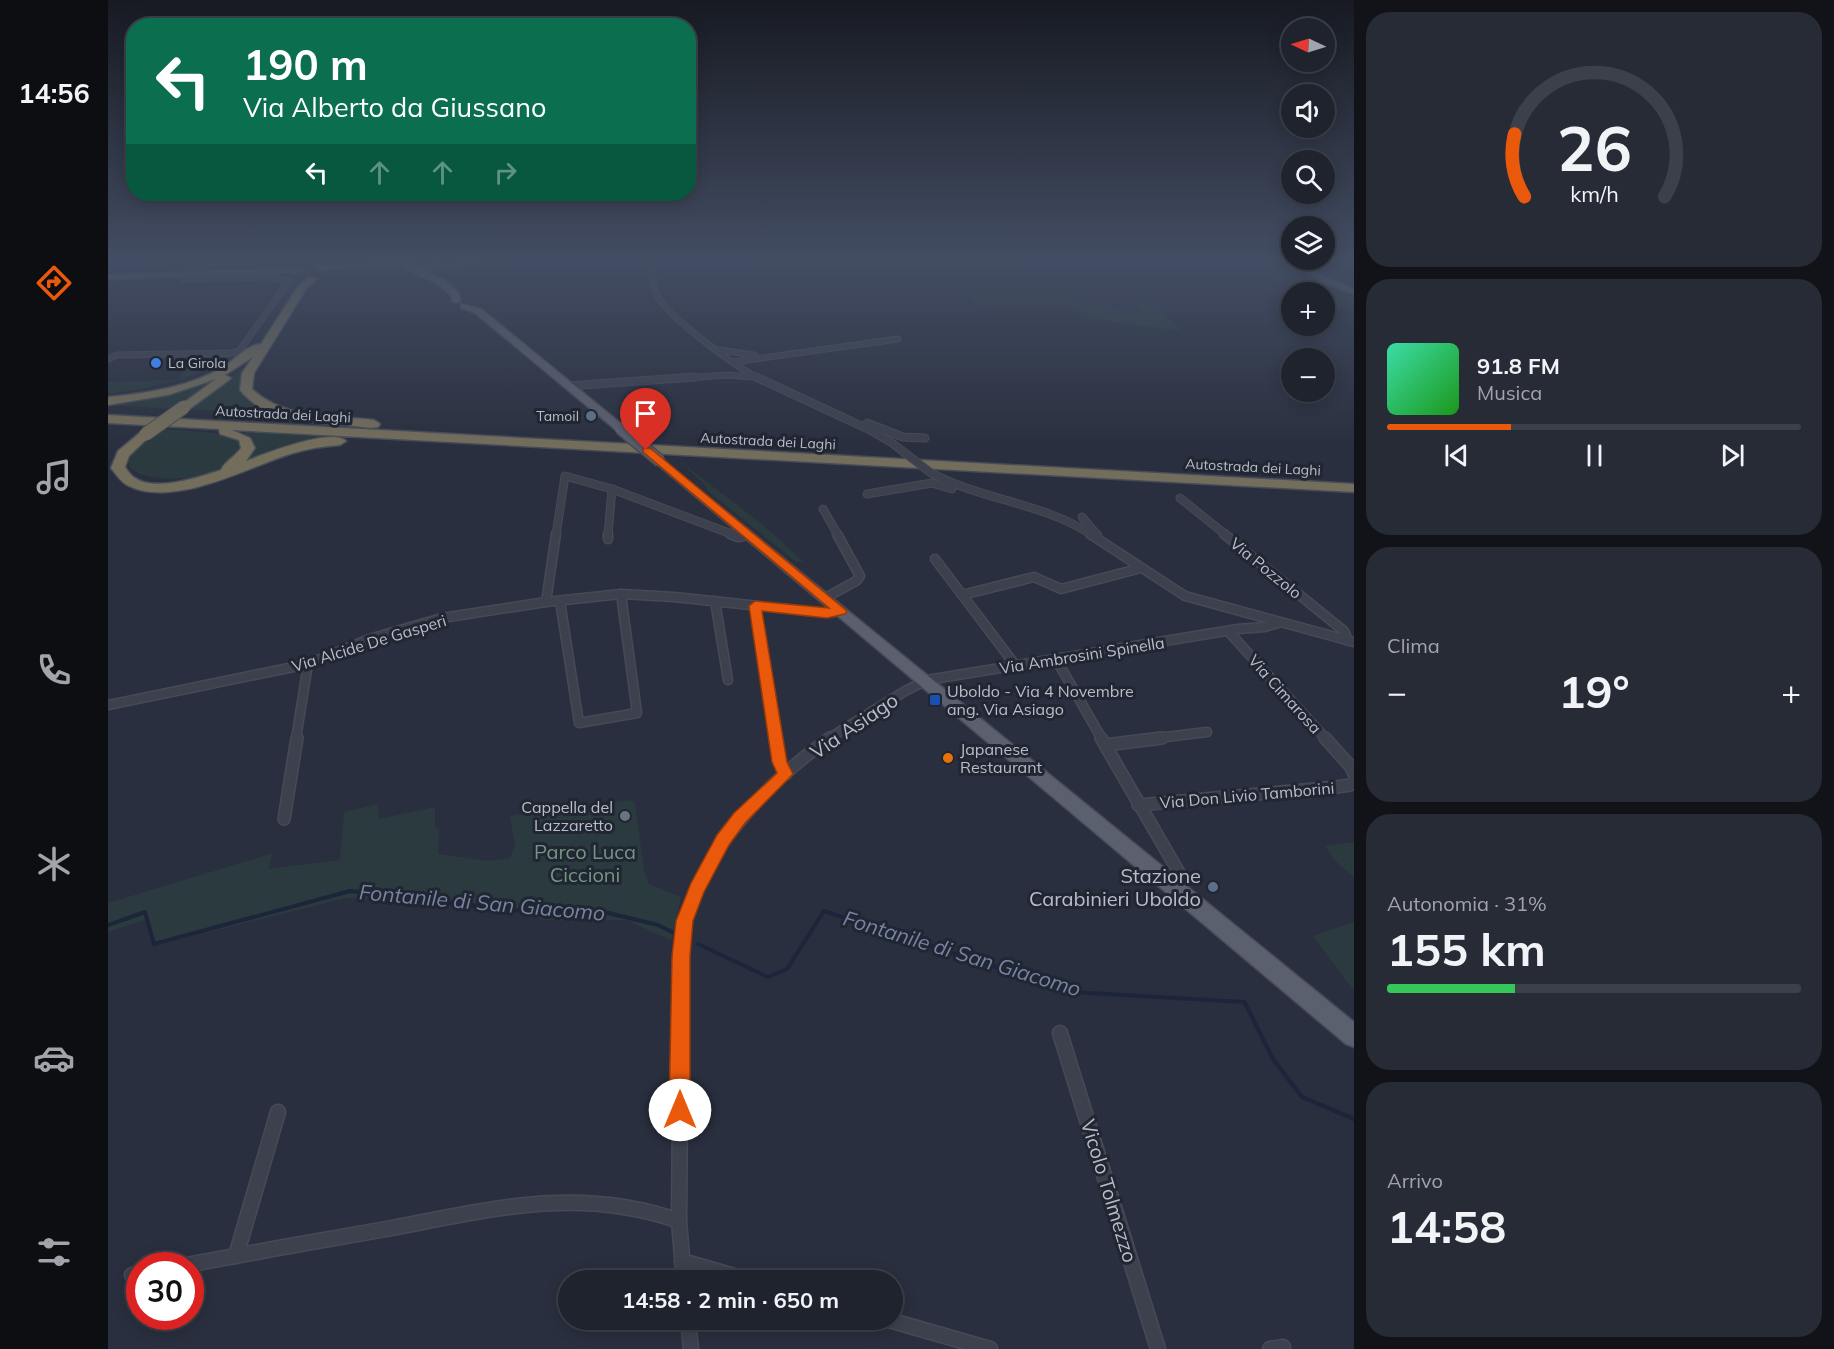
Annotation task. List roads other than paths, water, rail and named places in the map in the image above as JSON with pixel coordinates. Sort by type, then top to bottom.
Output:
[{"type":"highway","points":[[276,321],[248,373],[246,390],[256,402],[279,412],[382,426]]},
{"type":"highway","points":[[279,321],[261,347],[246,362],[184,407],[149,428],[129,446],[119,460],[118,468],[126,479],[144,485],[157,486],[198,481],[220,476],[280,453],[319,444],[356,440],[474,440]]},
{"type":"highway","points":[[108,401],[143,396],[197,382],[233,366],[261,347]]},
{"type":"highway","name":"Autostrada dei Laghi","points":[[108,411],[1354,478]]},
{"type":"highway","name":"Autostrada dei Laghi","points":[[108,419],[149,428],[474,440],[1354,488]]},
{"type":"highway","points":[[149,428],[221,430],[244,438],[248,448],[240,460],[226,470],[198,481]]},
{"type":"main road","points":[[494,321],[568,386],[1354,1036]]},
{"type":"street","points":[[108,359],[117,355],[234,353],[240,350],[261,321]]},
{"type":"street","points":[[681,321],[753,377],[856,423],[892,443],[930,473],[954,485],[1030,507],[1098,538],[1179,593],[1278,623],[1351,641]]},
{"type":"street","points":[[731,360],[898,339]]},
{"type":"street","points":[[717,349],[767,355]]},
{"type":"street","points":[[721,372],[731,360],[748,354]]},
{"type":"street","points":[[708,376],[741,369]]},
{"type":"street","points":[[568,386],[728,375],[735,374],[741,369]]},
{"type":"street","points":[[728,375],[753,377]]},
{"type":"street","points":[[856,423],[872,424],[903,437],[925,438]]},
{"type":"street","points":[[546,602],[565,476],[612,489],[738,537],[748,535]]},
{"type":"street","points":[[867,494],[932,483],[987,494]]},
{"type":"street","points":[[608,540],[612,489]]},
{"type":"street","name":"Via Pozzolo","points":[[1180,498],[1344,631],[1351,641]]},
{"type":"street","points":[[823,509],[860,576],[856,581],[825,598]]},
{"type":"street","points":[[1082,518],[1098,538]]},
{"type":"street","points":[[935,559],[1016,666]]},
{"type":"street","points":[[962,595],[1034,577],[1061,589],[1141,568]]},
{"type":"street","points":[[560,601],[579,723],[637,713],[621,594]]},
{"type":"street","name":"Via Alcide De Gasperi","points":[[108,705],[308,664],[369,639],[442,618],[546,602],[621,594],[827,613],[841,611]]},
{"type":"street","points":[[715,602],[728,680]]},
{"type":"street","points":[[755,606],[779,762],[786,774]]},
{"type":"street","points":[[1233,630],[1247,619],[1247,614]]},
{"type":"street","name":"Via Ambrosini Spinella","points":[[927,681],[1233,630],[1265,627],[1278,623]]},
{"type":"street","name":"Via Cimarosa","points":[[1233,630],[1342,757]]},
{"type":"street","points":[[1056,659],[1138,805],[1181,876],[1183,883],[1178,890]]},
{"type":"street","points":[[284,819],[308,664]]},
{"type":"street","name":"Via Asiago","points":[[683,1270],[679,1221],[681,956],[684,921],[697,889],[723,840],[740,818],[786,774],[840,730],[927,681]]},
{"type":"street","points":[[1105,745],[1207,732]]},
{"type":"street","name":"Via Don Livio Tamborini","points":[[1354,754],[1342,757],[1354,774]]},
{"type":"street","name":"Via Don Livio Tamborini","points":[[1138,805],[1336,787],[1350,785],[1354,782]]},
{"type":"street","name":"Vicolo Tolmezzo","points":[[1060,1033],[1158,1349]]},
{"type":"street","points":[[236,1256],[278,1112]]},
{"type":"street","points":[[204,1262],[522,1204],[579,1201],[624,1204],[679,1221]]},
{"type":"street","points":[[682,1261],[714,1270]]},
{"type":"street","points":[[903,1324],[990,1349]]},
{"type":"street","points":[[689,1330],[691,1349]]},
{"type":"waterway","name":"Fontanile di San Giacomo","points":[[108,925],[145,912],[154,944],[350,891],[539,913],[600,911],[658,925],[672,932]]},
{"type":"waterway","name":"Fontanile di San Giacomo","points":[[698,944],[768,977],[787,969],[824,911],[1072,992],[1244,1002],[1245,1005]]},
{"type":"waterway","name":"Fontanile di San Giacomo","points":[[1245,1003],[1273,1059],[1302,1097],[1354,1119]]},
{"type":"place","name":"La Girola","points":[[156,363]]},
{"type":"place","name":"Tamoil","points":[[591,416]]},
{"type":"place","name":"Uboldo - Via 4 Novembre ang. Via Asiago","points":[[935,700]]},
{"type":"place","name":"Japanese Restaurant","points":[[948,758]]},
{"type":"place","name":"Cappella del Lazzaretto","points":[[625,816]]},
{"type":"place","name":"Stazione Carabinieri Uboldo","points":[[1213,887]]},
{"type":"park label","name":"Parco Luca Ciccioni","points":[[585,864]]}]
